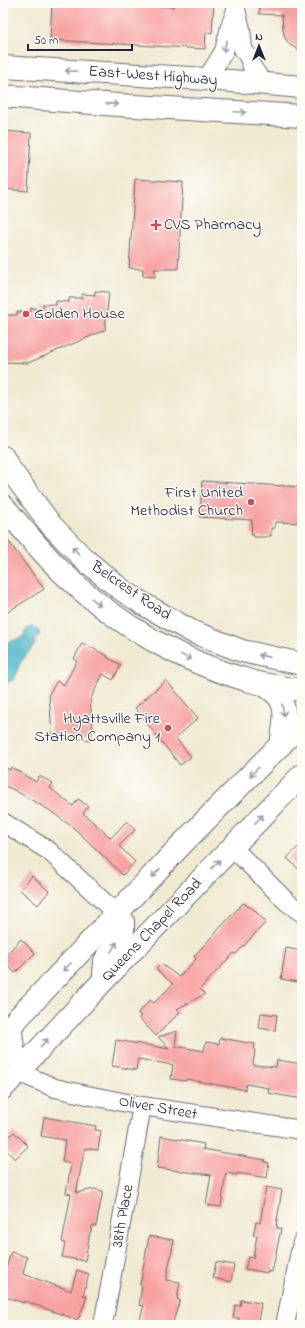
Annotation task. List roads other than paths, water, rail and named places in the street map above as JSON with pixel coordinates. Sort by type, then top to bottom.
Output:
[{"type":"main road","name":"East-West Highway","points":[[3,67],[207,79],[302,87]]},
{"type":"main road","name":"East-West Highway","points":[[3,96],[302,116]]},
{"type":"main road","name":"Belcrest Road","points":[[3,457],[9,468],[51,525],[82,558],[119,588],[145,605],[193,632],[236,648],[302,664]]},
{"type":"main road","name":"Belcrest Road","points":[[3,506],[63,574],[105,609],[148,638],[193,661],[227,674],[263,684],[302,690]]},
{"type":"main road","points":[[145,605],[162,626],[164,631],[163,646]]},
{"type":"main road","points":[[263,684],[277,696],[283,704],[285,714],[281,744]]},
{"type":"main road","points":[[8,1029],[182,844],[302,723]]},
{"type":"main road","name":"Queens Chapel Road","points":[[3,1088],[103,981],[302,775]]},
{"type":"main road","points":[[103,981],[105,961],[124,931],[123,921],[117,914]]},
{"type":"street","points":[[207,79],[224,51],[236,6]]},
{"type":"street","points":[[236,6],[241,29],[243,49],[249,58],[252,67],[264,84]]},
{"type":"street","points":[[3,822],[49,851],[117,914]]},
{"type":"street","points":[[232,847],[287,902],[302,913]]},
{"type":"street","points":[[8,1029],[18,1072]]},
{"type":"street","name":"Oliver Street","points":[[18,1072],[55,1088],[142,1106],[302,1130]]},
{"type":"street","name":"38th Place","points":[[103,1325],[142,1106]]},
{"type":"street","points":[[285,1325],[302,1242]]},
{"type":"water","points":[[33,626],[39,630],[39,636],[35,640],[35,644],[20,663],[13,680],[6,683],[3,682],[3,644],[23,637],[27,628]]},
{"type":"place","name":"CVS Pharmacy","points":[[156,225]]},
{"type":"place","name":"Golden House","points":[[26,314]]},
{"type":"place","name":"First United Methodist Church","points":[[251,502]]},
{"type":"place","name":"Hyattsville Fire Station Company 1","points":[[168,728]]}]
